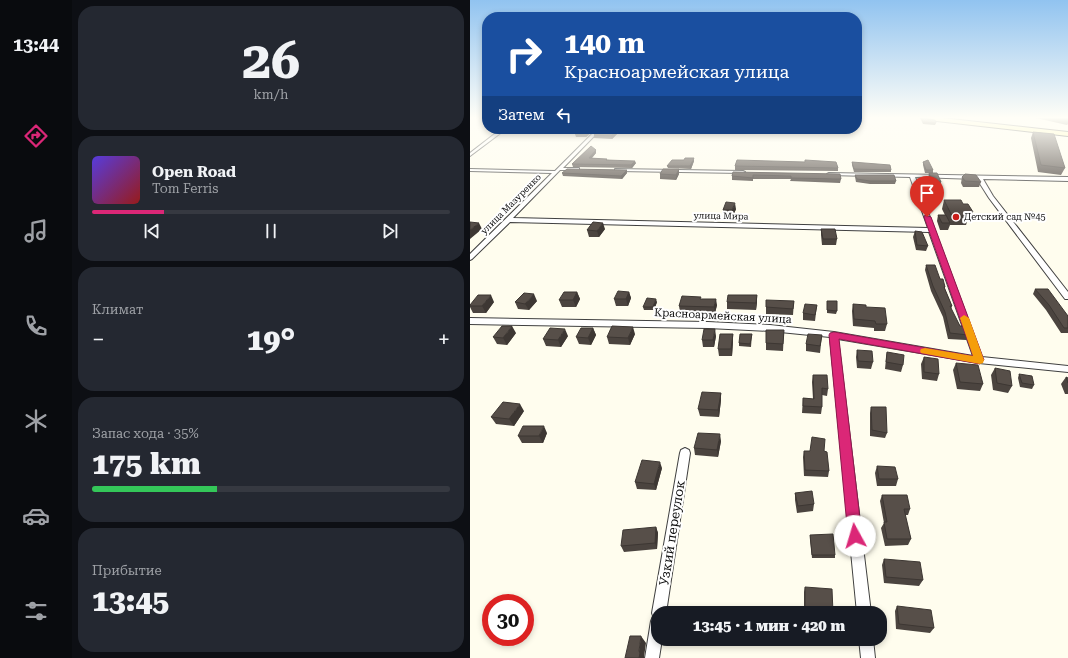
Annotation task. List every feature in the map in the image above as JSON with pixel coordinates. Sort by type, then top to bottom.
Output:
[{"type":"street","points":[[470,155],[478,149]]},
{"type":"street","name":"улица Мазуренко","points":[[471,256],[580,149]]},
{"type":"street","points":[[560,169],[584,169]]},
{"type":"street","points":[[470,170],[555,172]]},
{"type":"street","points":[[608,170],[752,172]]},
{"type":"street","points":[[824,174],[1068,179]]},
{"type":"street","points":[[912,176],[980,360]]},
{"type":"street","points":[[979,177],[1006,217],[1068,298]]},
{"type":"street","name":"улица Мира","points":[[509,220],[932,230]]},
{"type":"street","name":"Красноармейская улица","points":[[470,321],[708,324],[770,328],[834,335],[980,360],[1068,369]]},
{"type":"street","points":[[834,335],[863,606]]},
{"type":"street","name":"Узкий переулок","points":[[660,606],[685,453]]},
{"type":"street","points":[[652,658],[654,646]]},
{"type":"street","points":[[867,646],[868,658]]},
{"type":"lane","points":[[972,217],[1006,217]]},
{"type":"building","points":[[588,149],[596,150],[589,158],[635,161],[631,165],[572,164]]},
{"type":"building","points":[[1037,149],[1059,149],[1065,168],[1041,165]]},
{"type":"building","points":[[685,158],[694,158],[690,166],[667,166],[672,160],[684,160]]},
{"type":"building","points":[[737,160],[805,162],[805,160],[836,162],[838,168],[735,166]]},
{"type":"building","points":[[928,160],[933,170],[926,170],[923,162]]},
{"type":"building","points":[[852,162],[890,165],[891,170],[854,169]]},
{"type":"building","points":[[567,169],[627,170],[621,176],[562,173]]},
{"type":"building","points":[[663,169],[679,169],[676,175],[660,174]]},
{"type":"building","points":[[733,172],[840,174],[841,179],[791,178],[791,176],[753,175],[753,178],[732,176]]},
{"type":"building","points":[[929,173],[937,173],[941,182],[932,182]]},
{"type":"building","points":[[965,174],[976,175],[981,182],[965,181],[962,177]]},
{"type":"building","points":[[855,175],[894,175],[896,181],[870,181],[857,179]]},
{"type":"building","points":[[944,200],[961,200],[963,204],[968,204],[973,212],[967,212],[969,216],[952,216]]},
{"type":"building","points":[[726,202],[735,203],[732,210],[723,210]]},
{"type":"building","points":[[938,215],[946,215],[950,223],[942,223]]},
{"type":"building","points":[[470,222],[479,223],[470,230]]},
{"type":"building","points":[[593,222],[603,223],[597,231],[587,230]]},
{"type":"building","points":[[821,229],[835,229],[837,239],[823,239]]},
{"type":"building","points":[[915,231],[922,232],[928,246],[917,245]]},
{"type":"building","points":[[926,265],[935,265],[940,279],[943,279],[944,287],[952,306],[950,306],[960,326],[965,326],[968,335],[950,333],[945,312],[933,286]]},
{"type":"building","points":[[1035,289],[1048,289],[1068,316],[1068,328],[1064,328],[1049,305]]},
{"type":"building","points":[[618,291],[629,292],[626,299],[614,299]]},
{"type":"building","points":[[564,292],[577,292],[573,300],[559,300]]},
{"type":"building","points":[[524,293],[534,294],[525,304],[515,302]]},
{"type":"building","points":[[478,295],[491,295],[482,306],[470,306],[470,305]]},
{"type":"building","points":[[728,295],[757,295],[756,303],[727,302]]},
{"type":"building","points":[[682,296],[701,297],[700,299],[716,299],[714,307],[679,306]]},
{"type":"building","points":[[647,298],[656,299],[653,307],[643,307]]},
{"type":"building","points":[[766,300],[794,301],[793,309],[766,307]]},
{"type":"building","points":[[827,301],[837,301],[837,311],[827,310]]},
{"type":"building","points":[[805,304],[817,305],[815,315],[803,313]]},
{"type":"building","points":[[853,304],[866,305],[866,307],[885,308],[887,324],[876,324],[875,321],[854,319]]},
{"type":"building","points":[[502,326],[512,326],[503,338],[493,337]]},
{"type":"building","points":[[612,326],[633,327],[628,338],[607,337]]},
{"type":"building","points":[[550,328],[565,329],[558,340],[543,339]]},
{"type":"building","points":[[581,328],[593,328],[588,338],[576,337]]},
{"type":"building","points":[[704,329],[715,329],[713,340],[702,340]]},
{"type":"building","points":[[766,330],[784,330],[783,344],[766,343]]},
{"type":"building","points":[[720,334],[733,334],[731,349],[718,349]]},
{"type":"building","points":[[740,334],[752,334],[750,344],[739,343]]},
{"type":"building","points":[[808,334],[822,335],[820,346],[806,344]]},
{"type":"building","points":[[857,350],[872,351],[873,362],[858,361]]},
{"type":"building","points":[[887,352],[904,355],[903,365],[886,362]]},
{"type":"building","points":[[924,357],[938,359],[939,374],[924,372]]},
{"type":"building","points":[[956,363],[978,365],[983,384],[960,382]]},
{"type":"building","points":[[995,368],[1010,371],[1012,386],[997,383]]},
{"type":"building","points":[[1019,374],[1032,376],[1034,385],[1022,383]]},
{"type":"building","points":[[813,375],[827,375],[828,389],[822,388],[822,407],[803,406],[803,398],[814,399]]},
{"type":"building","points":[[702,392],[721,393],[718,410],[698,409]]},
{"type":"building","points":[[503,402],[520,404],[509,419],[491,417]]},
{"type":"building","points":[[871,407],[886,407],[887,433],[872,430]]},
{"type":"building","points":[[523,426],[544,426],[539,436],[518,436]]},
{"type":"building","points":[[698,433],[720,434],[717,450],[694,448]]},
{"type":"building","points":[[812,437],[825,439],[824,451],[827,452],[829,471],[805,470],[804,451],[810,451]]},
{"type":"building","points":[[642,460],[660,462],[654,484],[635,482]]},
{"type":"building","points":[[877,466],[895,467],[898,479],[879,479]]},
{"type":"building","points":[[812,491],[814,504],[798,506],[795,493]]},
{"type":"building","points":[[882,495],[907,495],[910,509],[904,509],[911,539],[887,539],[884,522],[887,522]]},
{"type":"building","points":[[656,527],[655,543],[621,546],[623,530]]},
{"type":"building","points":[[833,534],[835,555],[812,555],[810,535]]},
{"type":"building","points":[[884,559],[920,562],[923,580],[886,577]]},
{"type":"building","points":[[805,587],[832,589],[833,606],[805,606]]},
{"type":"building","points":[[897,606],[931,610],[934,628],[899,624]]},
{"type":"building","points":[[630,636],[641,636],[639,658],[625,658]]},
{"type":"slow traffic","points":[[925,351],[980,360],[964,318]]},
{"type":"place","name":"Детский сад №45","points":[[956,217]]},
{"type":"route","points":[[855,536],[834,335],[980,360],[927,217]]}]
